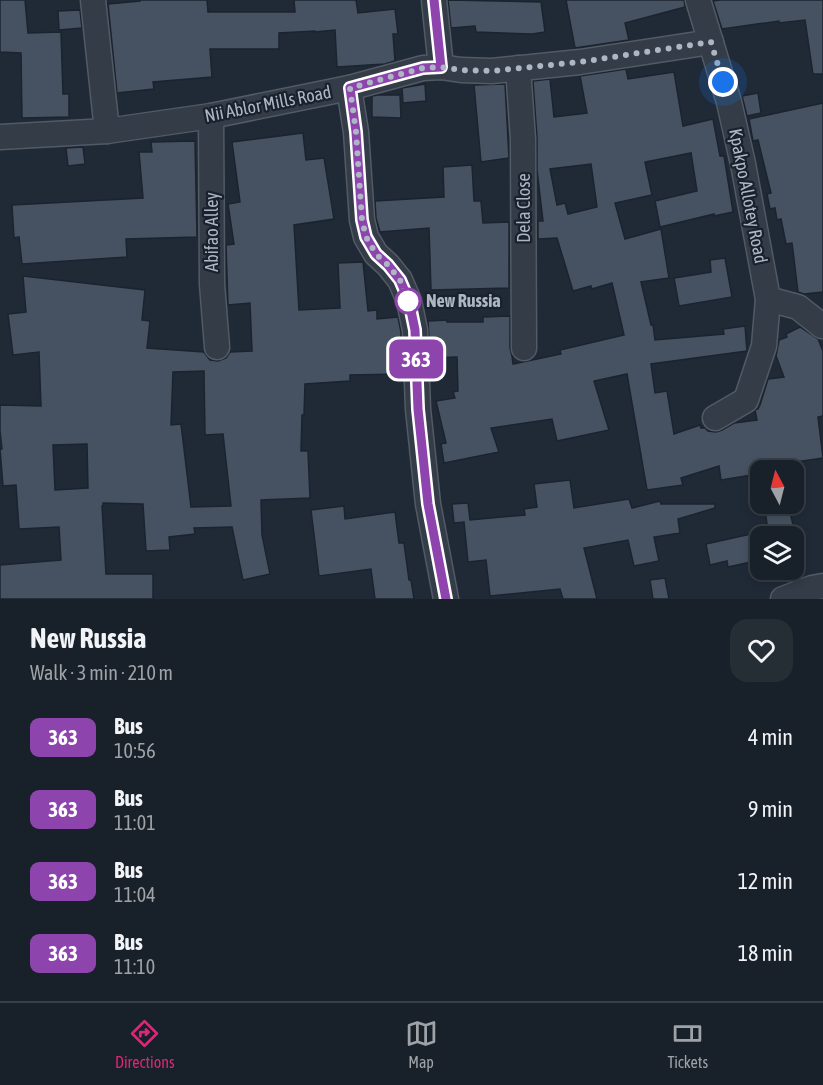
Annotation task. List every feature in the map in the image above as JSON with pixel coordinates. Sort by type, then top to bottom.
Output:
[{"type":"street","points":[[93,0],[107,131]]},
{"type":"street","points":[[434,0],[441,67]]},
{"type":"street","name":"Kpakpo Allotey Road","points":[[698,0],[729,102],[744,164],[768,299],[764,346],[746,400],[715,418]]},
{"type":"street","name":"Nii Ablor Mills Road","points":[[0,137],[107,131],[211,116],[350,88],[423,68],[492,71],[580,62],[711,42]]},
{"type":"street","name":"Dela Close","points":[[518,68],[523,139],[524,348]]},
{"type":"street","points":[[350,88],[356,132],[362,220],[366,237],[376,254],[400,280],[409,301],[415,330],[418,409],[428,504],[446,599]]},
{"type":"street","name":"Abifao Alley","points":[[211,116],[212,284],[217,347]]},
{"type":"street","points":[[768,299],[798,307],[822,326]]},
{"type":"street","points":[[783,599],[823,586]]},
{"type":"building","points":[[0,0],[25,0],[28,33],[61,32],[63,94],[69,94],[69,117],[22,118],[21,53],[0,52]]},
{"type":"building","points":[[140,0],[207,0],[208,12],[295,12],[294,0],[356,0],[358,13],[395,9],[398,34],[393,34],[395,61],[385,64],[337,67],[335,30],[279,33],[279,49],[210,49],[212,77],[153,82],[154,89],[117,93],[108,4]]},
{"type":"building","points":[[448,0],[541,2],[545,32],[532,34],[476,32],[475,26],[451,28]]},
{"type":"building","points":[[566,0],[684,0],[685,7],[625,23],[629,40],[575,48]]},
{"type":"building","points":[[823,0],[823,74],[813,74],[805,20],[779,23],[779,21],[722,29],[713,1]]},
{"type":"building","points":[[80,10],[82,28],[59,30],[58,11]]},
{"type":"building","points":[[626,69],[628,79],[674,72],[683,126],[713,119],[720,156],[724,156],[733,212],[714,216],[714,214],[660,227],[655,201],[697,191],[691,153],[645,162],[652,195],[615,203],[625,239],[661,229],[669,278],[641,282],[655,340],[724,334],[723,329],[745,326],[747,351],[651,364],[655,393],[667,391],[674,434],[700,425],[701,428],[716,432],[734,423],[757,420],[755,410],[760,405],[768,379],[784,377],[776,356],[779,340],[800,327],[818,339],[823,351],[823,416],[818,417],[823,458],[804,461],[750,460],[750,475],[721,480],[719,466],[681,478],[683,485],[647,490],[627,374],[594,381],[609,430],[557,441],[552,419],[491,428],[499,452],[444,463],[441,444],[446,443],[436,401],[455,398],[453,392],[458,391],[457,357],[430,358],[428,321],[483,322],[483,317],[510,316],[510,348],[513,364],[561,354],[560,350],[624,335],[612,283],[592,289],[591,286],[573,291],[557,238],[538,239],[538,221],[543,221],[537,170],[533,81],[550,79],[554,117],[587,113],[580,76]],"holes":[[[591,164],[597,207],[568,214],[565,203],[557,205],[550,169]]]},
{"type":"building","points":[[425,84],[426,101],[403,103],[402,88]]},
{"type":"building","points":[[505,84],[509,158],[481,162],[474,85]]},
{"type":"building","points":[[758,93],[761,113],[747,116],[742,96]]},
{"type":"building","points":[[400,95],[401,118],[372,117],[372,96]]},
{"type":"building","points":[[823,103],[823,292],[804,294],[798,292],[792,243],[786,244],[781,219],[777,220],[775,208],[770,209],[767,194],[771,193],[758,140],[753,141],[749,119]]},
{"type":"building","points":[[303,133],[306,160],[324,158],[334,219],[294,225],[299,310],[340,308],[338,263],[363,262],[368,311],[377,310],[377,319],[398,317],[401,332],[401,374],[350,375],[350,381],[305,384],[301,451],[308,451],[310,498],[261,500],[262,535],[270,574],[243,580],[232,527],[194,528],[195,534],[169,537],[170,550],[146,551],[143,504],[103,503],[106,574],[153,574],[153,599],[0,599],[0,565],[61,560],[59,527],[19,529],[16,485],[3,486],[0,405],[41,406],[39,352],[13,355],[8,314],[26,312],[23,276],[145,290],[142,320],[150,321],[147,348],[204,352],[210,360],[218,361],[226,358],[230,352],[252,351],[250,303],[228,305],[226,245],[234,244],[228,204],[240,202],[232,142]],"holes":[[[204,371],[205,435],[223,434],[231,506],[191,507],[181,424],[171,425],[173,372]],[[87,444],[88,488],[55,490],[53,445]]]},
{"type":"building","points":[[195,141],[197,237],[126,239],[127,257],[22,264],[19,237],[14,238],[12,205],[143,198],[139,152],[152,152],[151,142]]},
{"type":"building","points":[[83,147],[85,164],[68,166],[66,148]]},
{"type":"building","points":[[472,165],[474,201],[481,201],[483,223],[509,222],[509,288],[431,290],[429,228],[380,232],[375,201],[444,197],[443,167]]},
{"type":"building","points":[[725,258],[732,297],[679,306],[674,278],[711,272],[710,260]]},
{"type":"building","points":[[570,480],[574,508],[629,499],[632,508],[660,501],[661,504],[715,504],[715,508],[678,519],[680,533],[654,537],[659,561],[634,566],[628,540],[584,548],[597,599],[563,599],[560,589],[490,596],[486,560],[468,562],[464,522],[454,523],[452,504],[468,503],[470,520],[525,515],[524,509],[537,507],[534,484]]},
{"type":"building","points":[[344,506],[345,519],[395,512],[399,543],[404,543],[414,599],[375,599],[371,569],[319,576],[311,510]]},
{"type":"building","points":[[766,514],[790,514],[793,526],[767,526]]},
{"type":"building","points":[[750,534],[750,562],[728,567],[727,561],[710,565],[706,544]]},
{"type":"building","points":[[665,578],[669,599],[653,599],[650,580]]},
{"type":"bus line","name":"363","points":[[434,0],[441,67],[423,68],[350,88],[356,132],[362,220],[366,237],[376,254],[400,280],[409,301],[415,330],[418,409],[428,504],[446,599]]},
{"type":"place","name":"New Russia","points":[[408,301]]},
{"type":"route","points":[[408,301],[400,280],[376,254],[366,237],[362,220],[356,132],[350,88],[423,68],[492,71],[580,62],[711,42],[723,82]]}]
